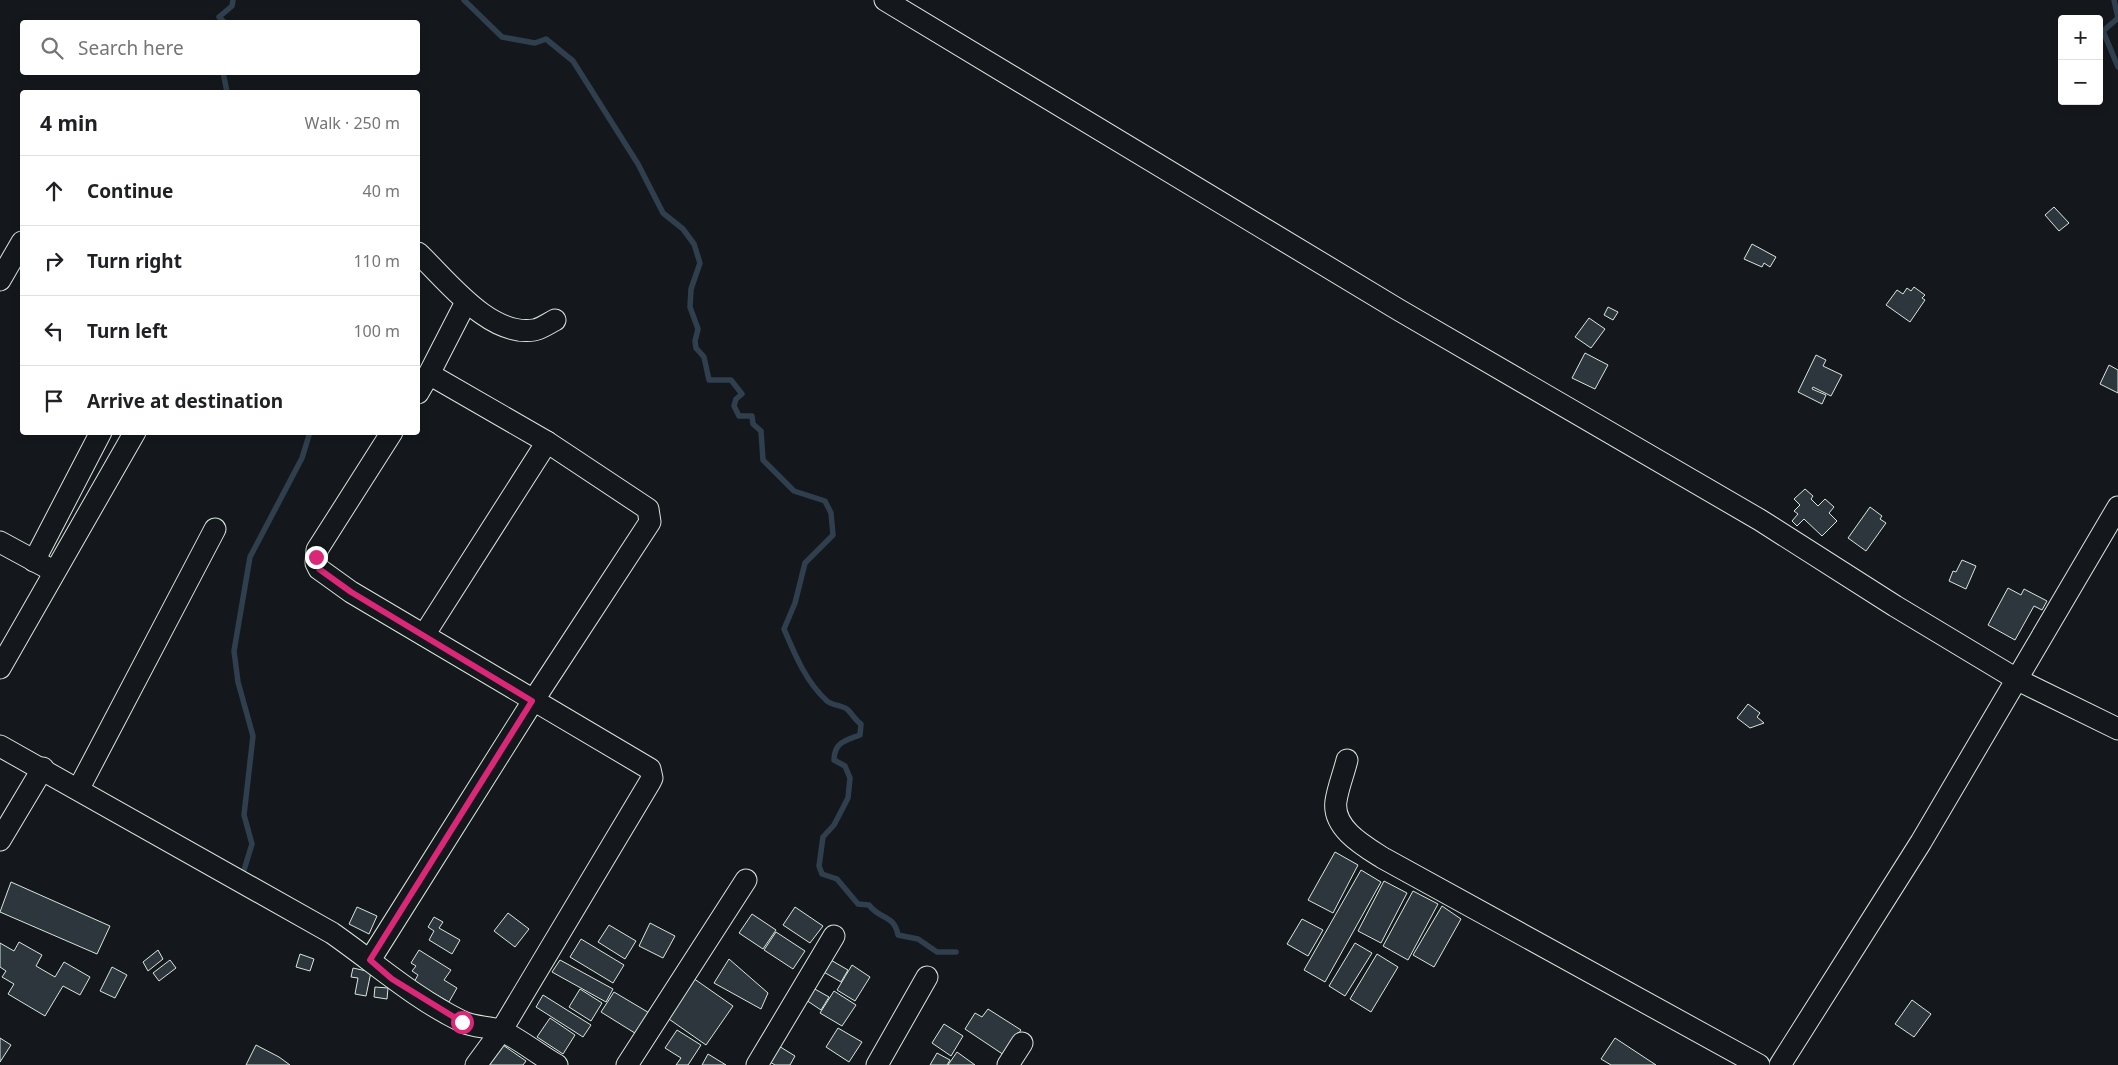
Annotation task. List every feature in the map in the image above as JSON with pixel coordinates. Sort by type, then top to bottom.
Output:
[{"type":"street","points":[[885,0],[1399,310],[1760,520],[1895,606],[2018,680],[2118,729]]},
{"type":"street","points":[[0,280],[20,245]]},
{"type":"street","points":[[420,255],[466,302],[502,325],[516,330],[535,330],[555,320]]},
{"type":"street","points":[[420,390],[466,302]]},
{"type":"street","points":[[370,960],[532,701],[650,522],[648,509],[547,442],[429,374]]},
{"type":"street","points":[[34,561],[99,435]]},
{"type":"street","points":[[0,668],[132,435]]},
{"type":"street","points":[[390,435],[317,550],[316,563],[319,569],[351,592],[532,701],[650,769],[652,778],[500,1031],[476,1065]]},
{"type":"street","points":[[424,635],[547,442]]},
{"type":"street","points":[[1780,1065],[1921,842],[2118,507]]},
{"type":"street","points":[[79,788],[215,529]]},
{"type":"street","points":[[0,542],[55,572]]},
{"type":"street","points":[[0,746],[79,788],[332,933],[370,960],[392,979],[462,1022],[480,1028],[500,1031],[557,1065]]},
{"type":"street","points":[[1347,760],[1336,803],[1339,820],[1355,840],[1392,863],[1759,1065]]},
{"type":"street","points":[[0,840],[43,768]]},
{"type":"street","points":[[627,1065],[746,880]]},
{"type":"street","points":[[757,1065],[834,936]]},
{"type":"street","points":[[877,1065],[927,977]]},
{"type":"street","points":[[1008,1065],[1022,1043]]},
{"type":"building","points":[[2054,207],[2069,223],[2059,231],[2045,215]]},
{"type":"building","points":[[1752,244],[1776,257],[1770,267],[1764,263],[1762,267],[1744,259]]},
{"type":"building","points":[[1914,287],[1925,295],[1922,298],[1925,300],[1910,322],[1886,305],[1897,290],[1903,294],[1907,288],[1911,291]]},
{"type":"building","points":[[1608,307],[1618,312],[1613,320],[1604,315]]},
{"type":"building","points":[[1589,318],[1605,329],[1591,348],[1575,337]]},
{"type":"building","points":[[1585,353],[1608,365],[1595,389],[1572,378]]},
{"type":"building","points":[[1816,355],[1826,360],[1823,366],[1842,375],[1831,396],[1813,387],[1812,389],[1826,395],[1822,404],[1798,392]]},
{"type":"building","points":[[2109,365],[2118,370],[2118,393],[2100,384]]},
{"type":"building","points":[[1805,489],[1813,496],[1811,499],[1818,506],[1825,499],[1834,507],[1829,513],[1837,521],[1822,536],[1804,519],[1797,526],[1792,521],[1798,514],[1794,511],[1800,505],[1794,499]]},
{"type":"building","points":[[1870,507],[1882,516],[1880,519],[1886,523],[1866,551],[1848,538]]},
{"type":"building","points":[[1962,560],[1976,566],[1966,589],[1949,581],[1953,571],[1956,572]]},
{"type":"building","points":[[2008,588],[2021,595],[2024,589],[2047,601],[2042,610],[2034,606],[2015,640],[1988,625]]},
{"type":"building","points":[[1748,704],[1760,713],[1757,717],[1764,723],[1750,728],[1737,718]]},
{"type":"building","points":[[1335,852],[1358,865],[1333,913],[1308,900]]},
{"type":"building","points":[[1361,870],[1381,882],[1325,982],[1304,970]]},
{"type":"building","points":[[1384,881],[1407,893],[1381,943],[1358,931]]},
{"type":"building","points":[[11,882],[110,926],[97,954],[0,912]]},
{"type":"building","points":[[1413,891],[1438,904],[1408,960],[1383,946]]},
{"type":"building","points":[[1442,906],[1461,919],[1434,967],[1413,955]]},
{"type":"building","points":[[357,907],[377,916],[369,934],[349,924]]},
{"type":"building","points":[[795,907],[823,926],[810,943],[783,925]]},
{"type":"building","points":[[508,913],[529,929],[515,947],[494,931]]},
{"type":"building","points":[[752,914],[776,930],[763,949],[739,933]]},
{"type":"building","points":[[434,917],[443,922],[439,928],[460,940],[452,954],[429,940],[434,931],[428,927]]},
{"type":"building","points":[[1302,919],[1323,930],[1308,956],[1287,944]]},
{"type":"building","points":[[650,923],[675,936],[663,958],[639,946]]},
{"type":"building","points":[[609,925],[636,941],[625,959],[598,942]]},
{"type":"building","points":[[776,932],[805,951],[793,969],[764,950]]},
{"type":"building","points":[[581,939],[624,965],[613,983],[570,957]]},
{"type":"building","points":[[19,942],[42,955],[36,966],[55,977],[64,962],[90,977],[80,995],[63,986],[45,1016],[8,994],[14,984],[2,977],[6,971],[0,967],[0,943],[14,951]]},
{"type":"building","points":[[1355,943],[1372,953],[1345,996],[1329,986]]},
{"type":"building","points":[[158,950],[163,959],[148,971],[143,962]]},
{"type":"building","points":[[419,950],[451,970],[444,980],[457,988],[449,1002],[414,982],[418,975],[412,971],[416,966],[411,963]]},
{"type":"building","points":[[300,954],[314,959],[310,971],[296,967]]},
{"type":"building","points":[[1377,954],[1398,967],[1371,1012],[1350,999]]},
{"type":"building","points":[[729,959],[768,993],[761,1009],[714,983]]},
{"type":"building","points":[[829,959],[848,970],[841,982],[822,971]]},
{"type":"building","points":[[170,960],[176,968],[159,981],[153,973]]},
{"type":"building","points":[[560,960],[613,989],[606,1002],[552,972]]},
{"type":"building","points":[[852,965],[870,977],[855,1001],[837,990]]},
{"type":"building","points":[[112,967],[127,975],[115,998],[100,991]]},
{"type":"building","points":[[353,968],[371,972],[366,996],[355,994],[358,978],[351,977]]},
{"type":"building","points":[[693,978],[733,1006],[706,1045],[666,1017]]},
{"type":"building","points":[[375,987],[388,988],[387,999],[374,997]]},
{"type":"building","points":[[813,988],[829,997],[821,1010],[806,1000]]},
{"type":"building","points":[[580,989],[602,1003],[591,1021],[569,1007]]},
{"type":"building","points":[[834,991],[856,1005],[842,1026],[820,1013]]},
{"type":"building","points":[[614,992],[651,1014],[638,1035],[601,1012]]},
{"type":"building","points":[[543,995],[591,1025],[583,1037],[536,1007]]},
{"type":"building","points":[[1912,1000],[1931,1014],[1914,1037],[1895,1024]]},
{"type":"building","points":[[988,1009],[1021,1030],[1004,1055],[965,1029],[975,1013],[982,1017]]},
{"type":"building","points":[[550,1018],[575,1035],[563,1054],[537,1037]]},
{"type":"building","points":[[944,1024],[963,1036],[951,1056],[932,1043]]},
{"type":"building","points":[[838,1028],[862,1042],[849,1062],[826,1047]]},
{"type":"building","points":[[677,1030],[701,1045],[688,1065],[676,1065],[681,1058],[665,1048]]},
{"type":"building","points":[[0,1038],[11,1045],[0,1062]]},
{"type":"building","points":[[1615,1038],[1656,1065],[1611,1065],[1601,1059]]},
{"type":"building","points":[[500,1043],[526,1061],[523,1065],[484,1065]]},
{"type":"building","points":[[774,1043],[795,1056],[790,1065],[775,1065],[765,1059]]},
{"type":"building","points":[[256,1045],[279,1057],[290,1065],[246,1065]]},
{"type":"building","points":[[957,1052],[975,1065],[948,1065]]},
{"type":"building","points":[[937,1053],[950,1060],[947,1065],[930,1065]]},
{"type":"building","points":[[708,1054],[726,1065],[702,1065]]},
{"type":"waterway","points":[[222,20],[219,17],[232,6],[233,0]]},
{"type":"waterway","points":[[464,0],[502,37],[535,43],[546,39],[573,61],[638,164],[663,213],[683,229],[694,244],[700,263],[691,289],[690,307],[698,329],[695,341],[696,348],[704,357],[709,380],[731,380],[742,394],[736,399],[734,406],[739,416],[752,416],[753,424],[761,431],[763,460],[794,491],[825,501],[831,513],[833,535],[805,563],[795,603],[784,629],[807,677],[820,694],[832,704],[846,708],[861,724],[860,735],[841,743],[836,750],[834,760],[845,766],[850,778],[848,798],[834,825],[823,837],[819,866],[822,874],[837,879],[858,904],[869,905],[873,910],[890,920],[896,928],[898,935],[918,939],[937,952],[956,952]]},
{"type":"waterway","points":[[2114,0],[2118,18],[2103,31],[2118,67]]},
{"type":"waterway","points":[[224,75],[227,90]]},
{"type":"waterway","points":[[244,870],[252,844],[244,815],[253,736],[238,682],[234,651],[250,557],[302,458],[309,435]]},
{"type":"route","points":[[316,557],[319,569],[351,592],[532,701],[370,960],[392,979],[462,1022]]}]
